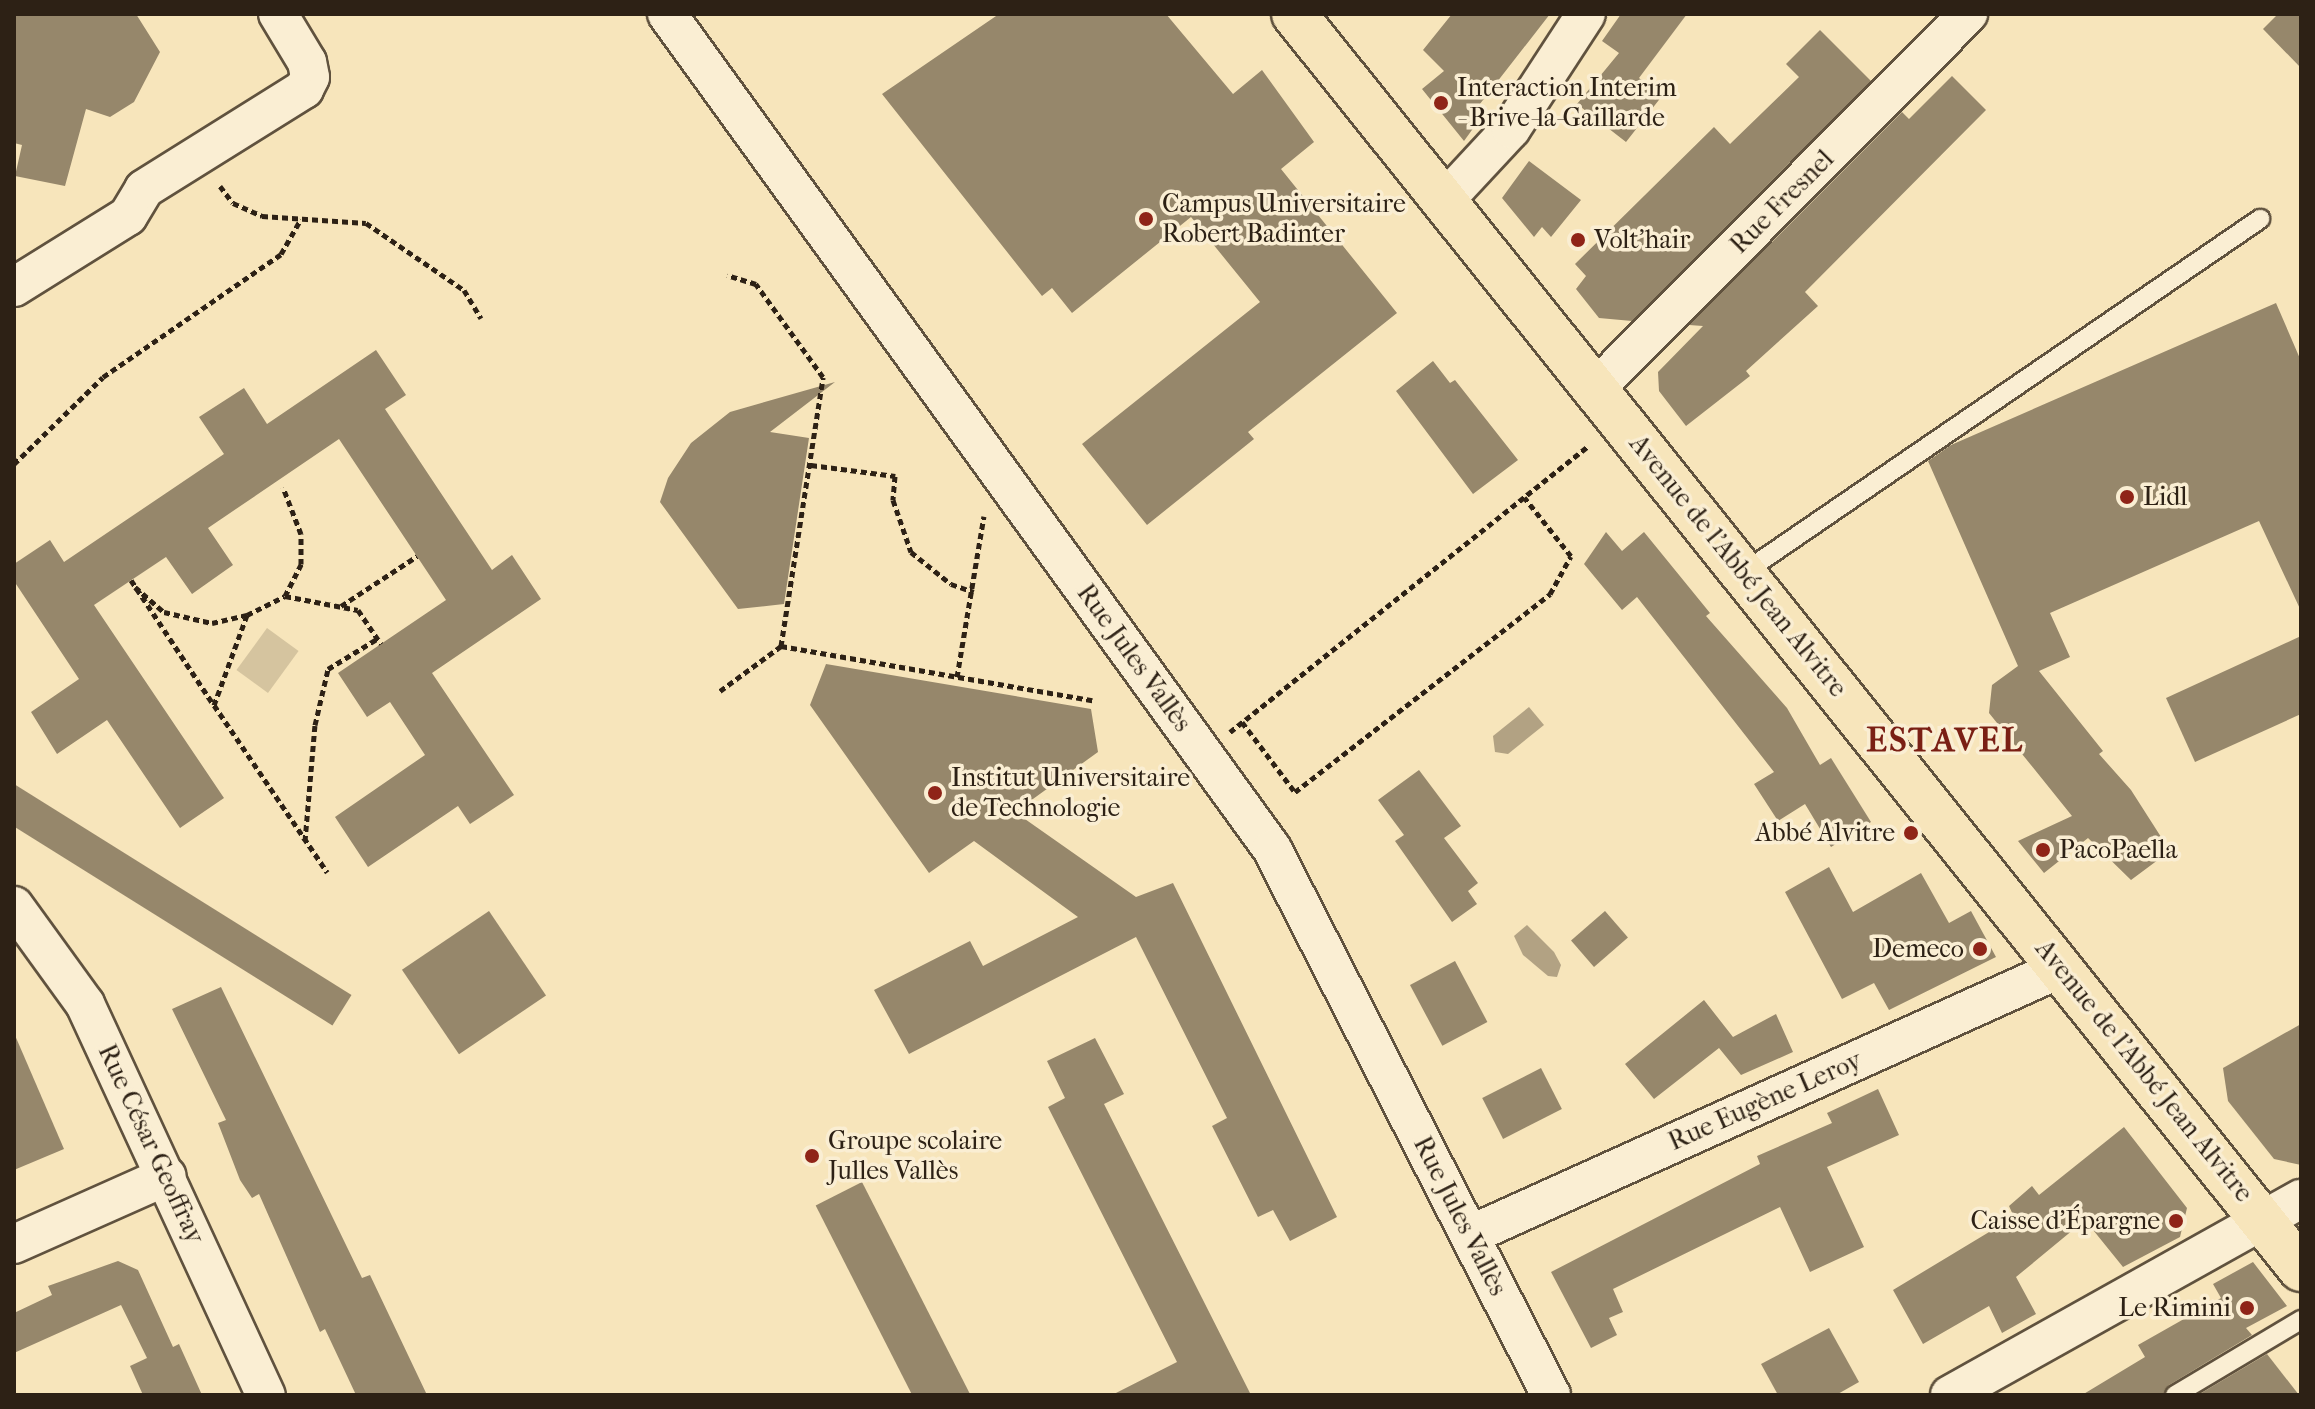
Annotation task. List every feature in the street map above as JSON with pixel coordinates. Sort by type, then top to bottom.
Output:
[{"type":"main road","name":"Avenue de l'Abbé Jean Alvitre","points":[[1294,14],[2301,1269]]},
{"type":"street","points":[[14,287],[128,216],[144,189],[304,89],[310,77],[278,14]]},
{"type":"street","name":"Rue Jules Vallès","points":[[667,14],[1272,849],[1551,1395]]},
{"type":"street","points":[[1444,201],[1511,129],[1586,14]]},
{"type":"street","name":"Rue Fresnel","points":[[1608,405],[1968,14]]},
{"type":"street","name":"Rue César Geoffray","points":[[14,906],[85,1004],[266,1395]]},
{"type":"street","name":"Rue Eugène Leroy","points":[[1470,1235],[2061,968]]},
{"type":"street","points":[[14,1244],[167,1176]]},
{"type":"street","points":[[1950,1395],[2301,1199]]},
{"type":"lane","points":[[1743,573],[2260,219]]},
{"type":"lane","points":[[2175,1395],[2301,1320]]},
{"type":"path","points":[[201,154],[233,203],[262,216],[350,218],[377,228],[464,290],[481,318]]},
{"type":"path","points":[[14,464],[103,377],[281,254],[301,219]]},
{"type":"path","points":[[720,691],[781,646],[823,377],[756,284],[727,275]]},
{"type":"path","points":[[1203,753],[1524,497],[1608,405]]},
{"type":"path","points":[[811,465],[895,476],[896,514],[911,552],[951,584],[974,592]]},
{"type":"path","points":[[135,587],[164,612],[212,623],[247,615],[285,596],[301,564],[301,534],[283,487]]},
{"type":"path","points":[[957,677],[974,592],[985,510],[1011,488]]},
{"type":"path","points":[[1242,722],[1295,792],[1550,594],[1571,556],[1524,497]]},
{"type":"path","points":[[340,607],[417,556]]},
{"type":"path","points":[[131,580],[327,872]]},
{"type":"path","points":[[285,596],[358,610],[379,641],[328,669],[315,725],[305,842]]},
{"type":"path","points":[[214,705],[247,615]]},
{"type":"path","points":[[781,646],[1092,700]]},
{"type":"shaded area","points":[[267,628],[299,651],[268,693],[236,670]]},
{"type":"shaded area","points":[[1529,707],[1544,725],[1508,754],[1495,752],[1493,736]]},
{"type":"shaded area","points":[[1527,925],[1554,952],[1561,965],[1557,977],[1548,976],[1523,955],[1514,936]]},
{"type":"building","points":[[14,14],[136,14],[160,52],[134,102],[110,117],[86,109],[65,186],[15,176],[22,145],[14,143]]},
{"type":"building","points":[[999,14],[1166,14],[1233,94],[1262,70],[1314,142],[1281,169],[1397,313],[1248,432],[1254,439],[1147,525],[1082,444],[1260,302],[1191,217],[1072,313],[1052,288],[1042,296],[882,94]]},
{"type":"building","points":[[1452,14],[1550,14],[1476,109],[1482,116],[1464,141],[1422,89],[1444,71],[1423,50]]},
{"type":"building","points":[[1621,14],[1687,14],[1639,78],[1662,96],[1626,142],[1577,104],[1619,53],[1602,41]]},
{"type":"building","points":[[2278,14],[2301,14],[2301,68],[2263,29]]},
{"type":"building","points":[[1820,30],[1871,81],[1632,321],[1599,318],[1576,289],[1586,276],[1575,264],[1714,127],[1730,144],[1799,77],[1786,64]]},
{"type":"building","points":[[1952,76],[1986,110],[1805,292],[1818,306],[1746,371],[1750,376],[1686,426],[1659,391],[1658,372],[1703,326],[1689,325],[1902,112],[1909,119]]},
{"type":"building","points":[[1529,161],[1581,200],[1551,237],[1542,227],[1534,237],[1502,198]]},
{"type":"building","points":[[2276,303],[2301,361],[2301,611],[2259,521],[2050,613],[2070,657],[2039,671],[2103,751],[2099,754],[2131,790],[2170,851],[2131,880],[2088,838],[2044,873],[2018,841],[2072,816],[1989,713],[1992,685],[2018,666],[1928,461],[1951,445]]},
{"type":"building","points":[[376,350],[406,395],[385,409],[492,570],[512,555],[541,599],[432,673],[514,795],[470,824],[458,806],[368,867],[335,817],[425,755],[390,702],[367,717],[338,673],[446,600],[339,439],[208,528],[233,565],[192,594],[166,557],[94,605],[224,798],[180,828],[107,720],[57,754],[31,712],[79,679],[14,581],[14,564],[50,540],[64,562],[224,454],[199,417],[244,388],[267,424]]},
{"type":"building","points":[[1433,361],[1450,383],[1455,380],[1518,460],[1473,494],[1396,391]]},
{"type":"building","points":[[835,382],[770,432],[809,438],[784,604],[738,609],[660,502],[668,478],[691,443],[730,412]]},
{"type":"building","points":[[1606,532],[1622,551],[1644,532],[1710,613],[1706,616],[1787,708],[1820,765],[1831,758],[1871,822],[1831,847],[1805,804],[1778,821],[1754,784],[1774,772],[1637,597],[1622,610],[1584,564]]},
{"type":"building","points":[[2301,636],[2301,714],[2195,762],[2166,698]]},
{"type":"building","points":[[826,664],[1091,709],[1098,752],[1015,812],[1136,897],[1173,883],[1337,1217],[1290,1241],[1273,1210],[1258,1217],[1212,1126],[1227,1118],[1136,937],[909,1054],[874,990],[970,941],[983,966],[1078,917],[974,841],[929,873],[810,705]]},
{"type":"building","points":[[1419,770],[1461,826],[1444,838],[1478,883],[1468,891],[1477,904],[1452,922],[1395,841],[1404,835],[1378,800]]},
{"type":"building","points":[[14,784],[352,995],[332,1025],[14,826]]},
{"type":"building","points":[[1829,867],[1853,912],[1921,873],[1949,923],[1971,911],[1996,957],[1889,1010],[1874,983],[1842,999],[1785,892]]},
{"type":"building","points":[[489,911],[546,996],[459,1054],[402,970]]},
{"type":"building","points":[[1605,911],[1628,937],[1594,967],[1571,941]]},
{"type":"building","points":[[1455,961],[1487,1022],[1442,1046],[1410,985]]},
{"type":"building","points":[[221,987],[362,1278],[370,1275],[427,1395],[356,1395],[325,1329],[320,1332],[259,1194],[252,1198],[240,1180],[218,1123],[226,1120],[172,1009]]},
{"type":"building","points":[[1704,1000],[1733,1037],[1776,1014],[1793,1052],[1741,1075],[1719,1048],[1654,1099],[1625,1064]]},
{"type":"building","points":[[2301,1024],[2301,1165],[2274,1159],[2228,1101],[2223,1068]]},
{"type":"building","points":[[14,1033],[64,1149],[14,1170]]},
{"type":"building","points":[[1095,1038],[1124,1094],[1104,1104],[1251,1395],[1112,1395],[1177,1362],[1048,1107],[1065,1098],[1047,1061]]},
{"type":"building","points":[[1541,1068],[1562,1109],[1503,1139],[1482,1098]]},
{"type":"building","points":[[1878,1089],[1899,1135],[1827,1167],[1864,1247],[1810,1272],[1780,1207],[1613,1289],[1623,1312],[1609,1318],[1617,1335],[1591,1348],[1551,1272],[1760,1164],[1757,1156],[1832,1123],[1827,1113]]},
{"type":"building","points":[[2124,1127],[2187,1208],[2180,1237],[2123,1267],[2085,1220],[2016,1277],[2036,1314],[2002,1333],[1989,1306],[1923,1344],[1893,1290],[2014,1217],[2009,1206],[2032,1186],[2039,1195]]},
{"type":"building","points":[[862,1182],[971,1395],[912,1395],[816,1206]]},
{"type":"building","points":[[118,1261],[138,1270],[173,1347],[179,1344],[202,1395],[143,1395],[130,1366],[147,1358],[121,1305],[14,1353],[14,1313],[52,1295],[48,1286]]},
{"type":"building","points":[[2253,1262],[2287,1306],[2246,1328],[2252,1335],[2169,1385],[2163,1395],[2082,1395],[2145,1357],[2138,1345],[2221,1298],[2213,1284]]},
{"type":"building","points":[[1829,1328],[1859,1382],[1836,1395],[1778,1395],[1761,1364]]},
{"type":"building","points":[[2267,1354],[2299,1395],[2198,1395]]},
{"type":"place","name":"Interaction Interim - Brive-la-Gaillarde","points":[[1441,103]]},
{"type":"place","name":"Campus Universitaire Robert Badinter","points":[[1146,219]]},
{"type":"place","name":"Volt'hair","points":[[1578,240]]},
{"type":"place","name":"Lidl","points":[[2127,497]]},
{"type":"place","name":"Institut Universitaire de Technologie","points":[[935,793]]},
{"type":"place","name":"Abbé Alvitre","points":[[1911,833]]},
{"type":"place","name":"PacoPaella","points":[[2043,850]]},
{"type":"place","name":"Demeco","points":[[1980,949]]},
{"type":"place","name":"Groupe scolaire Julles Vallès","points":[[812,1156]]},
{"type":"place","name":"Caisse d'Épargne","points":[[2176,1221]]},
{"type":"place","name":"Le Rimini","points":[[2247,1308]]},
{"type":"district","name":"ESTAVEL","points":[[1945,741]]}]
